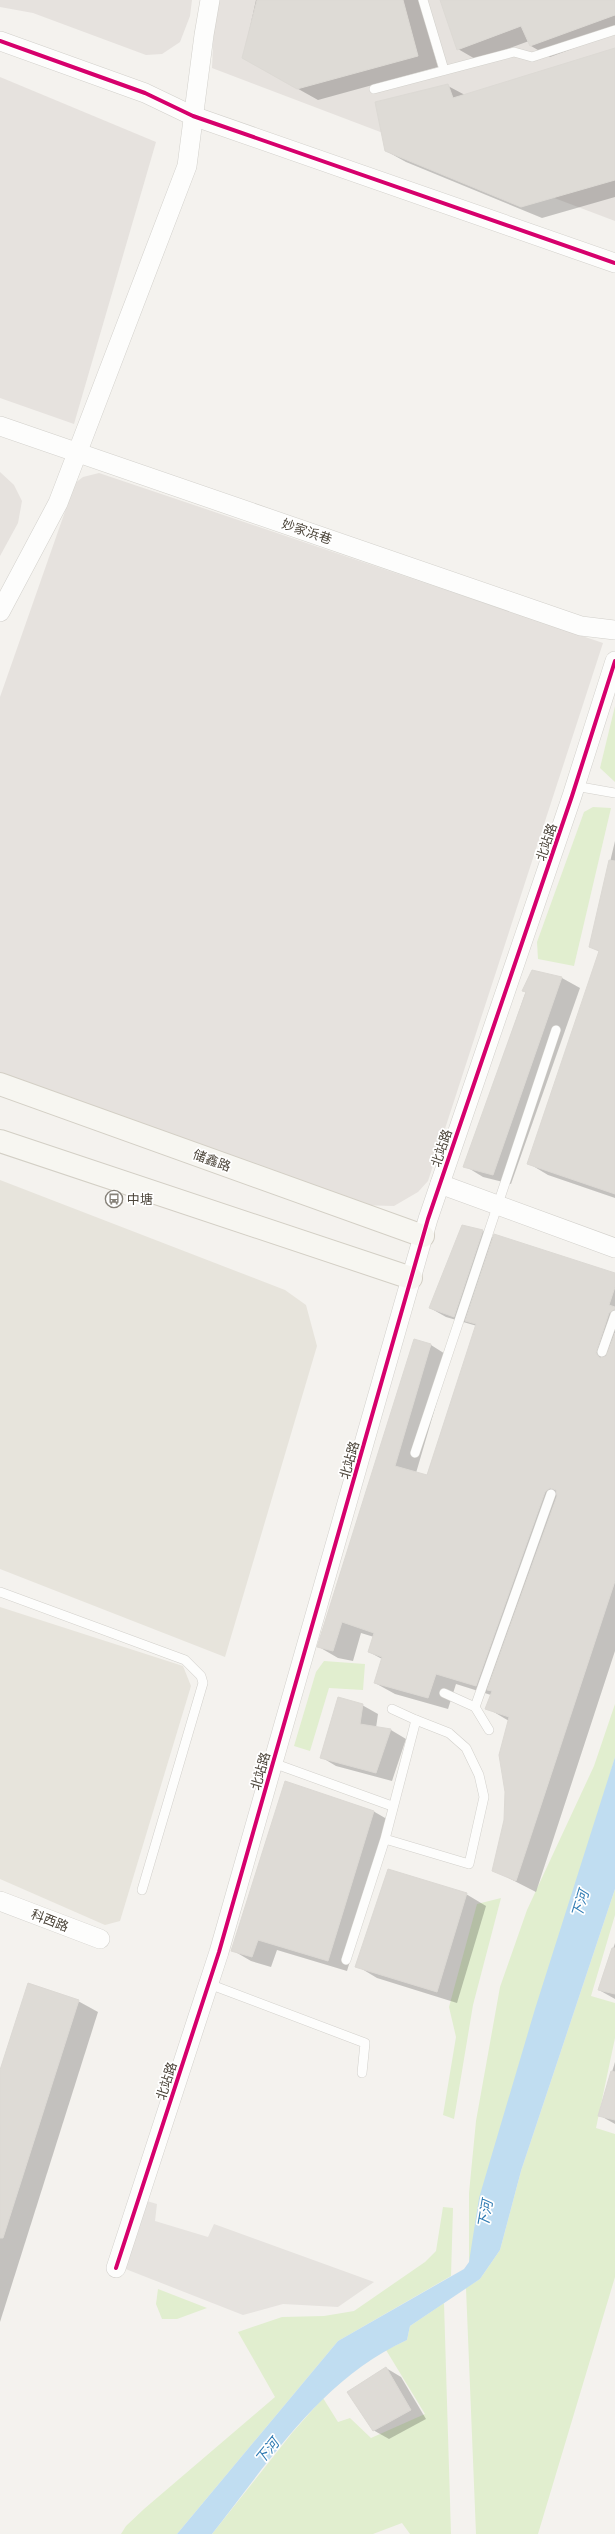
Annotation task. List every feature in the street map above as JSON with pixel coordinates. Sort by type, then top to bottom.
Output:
[{"type":"street","points":[[0,612],[58,503],[187,166],[210,0]]},
{"type":"street","points":[[0,41],[145,93],[193,116],[615,263]]},
{"type":"street","name":"妙家浜巷","points":[[0,426],[581,626],[615,630]]},
{"type":"street","name":"北站路","points":[[116,2268],[209,1984],[423,1236],[575,786],[615,661]]},
{"type":"street","name":"储鑫路","points":[[0,1084],[423,1236]]},
{"type":"street","points":[[0,1141],[411,1278]]},
{"type":"street","points":[[440,1184],[615,1248]]},
{"type":"street","name":"科西路","points":[[0,1901],[100,1939]]},
{"type":"lane","points":[[423,0],[444,70]]},
{"type":"lane","points":[[374,89],[514,52],[532,57],[615,30]]},
{"type":"lane","points":[[575,786],[615,793]]},
{"type":"lane","points":[[415,1453],[499,1206],[556,1030]]},
{"type":"lane","points":[[602,1352],[615,1315]]},
{"type":"lane","points":[[475,1707],[552,1494]]},
{"type":"lane","points":[[0,1592],[185,1660],[200,1676],[203,1683],[142,1890]]},
{"type":"lane","points":[[444,1693],[475,1707],[489,1730]]},
{"type":"lane","points":[[386,1839],[469,1864],[484,1796],[479,1775],[466,1748],[450,1733],[392,1709]]},
{"type":"lane","points":[[346,1960],[386,1839],[392,1806],[416,1720]]},
{"type":"lane","points":[[273,1763],[392,1806]]},
{"type":"lane","points":[[209,1984],[365,2043],[362,2073]]},
{"type":"shaded area","points":[[0,0],[192,0],[190,16],[180,42],[162,54],[146,55],[33,13],[0,7]]},
{"type":"shaded area","points":[[215,0],[615,0],[615,221],[212,68]]},
{"type":"shaded area","points":[[0,77],[156,142],[74,424],[0,398]]},
{"type":"shaded area","points":[[0,472],[14,485],[22,501],[18,523],[0,556]]},
{"type":"shaded area","points":[[99,473],[603,643],[428,1181],[418,1192],[394,1206],[356,1205],[0,1096],[0,697],[75,483],[83,477]]},
{"type":"shaded area","points":[[0,1180],[285,1290],[306,1305],[317,1346],[225,1657],[0,1569]]},
{"type":"shaded area","points":[[0,1607],[183,1666],[191,1686],[120,1921],[105,1925],[0,1879]]},
{"type":"shaded area","points":[[147,2201],[157,2204],[155,2221],[208,2237],[214,2224],[374,2282],[338,2307],[283,2304],[243,2315],[123,2268]]},
{"type":"green space","points":[[615,706],[615,782],[600,768]]},
{"type":"green space","points":[[593,807],[611,808],[574,966],[538,959],[537,942],[584,812]]},
{"type":"green space","points":[[324,1661],[365,1664],[363,1690],[329,1688],[310,1751],[294,1746],[316,1672]]},
{"type":"green space","points":[[615,1704],[615,1757],[469,2262],[469,2193],[476,2121],[500,1987],[527,1910],[594,1766]]},
{"type":"green space","points":[[615,1889],[615,1915],[591,1996],[615,2003],[615,2038],[596,2128],[615,2134],[615,2277],[538,2534],[476,2534],[466,2288],[480,2279],[500,2250],[521,2171]]},
{"type":"green space","points":[[501,1898],[473,2005],[454,2119],[443,2115],[456,2037],[449,2007],[477,1904]]},
{"type":"green space","points":[[443,2207],[453,2208],[451,2276],[338,2341],[177,2534],[121,2534],[126,2526],[144,2509],[275,2397],[238,2332],[282,2317],[324,2316],[354,2311],[425,2262],[436,2251]]},
{"type":"green space","points":[[158,2289],[207,2308],[177,2319],[162,2319],[156,2304]]},
{"type":"green space","points":[[444,2303],[451,2534],[410,2534],[402,2523],[373,2534],[212,2534],[292,2433],[323,2398],[338,2422],[350,2418],[371,2438],[425,2414],[386,2350],[407,2340],[410,2326]]},
{"type":"water","name":"下河","points":[[615,1757],[615,1889],[521,2171],[500,2250],[480,2279],[410,2326],[407,2340],[377,2356],[349,2376],[323,2399],[276,2451],[212,2534],[177,2534],[338,2341],[464,2269],[469,2262],[479,2198],[535,2009]]},
{"type":"building","points":[[257,0],[403,0],[418,56],[297,89],[242,58]]},
{"type":"building","points":[[440,0],[615,0],[615,15],[530,46],[521,26],[457,50]]},
{"type":"building","points":[[615,48],[615,180],[521,207],[385,151],[375,102],[448,84],[453,98]]},
{"type":"building","points":[[609,860],[615,861],[615,1194],[527,1164],[599,951],[589,947]]},
{"type":"building","points":[[532,970],[562,977],[493,1175],[463,1167],[526,992],[522,991]]},
{"type":"building","points":[[462,1225],[483,1230],[454,1317],[429,1308]]},
{"type":"building","points":[[494,1234],[615,1273],[615,1287],[609,1305],[615,1307],[615,1309],[609,1313],[596,1353],[600,1358],[606,1356],[615,1333],[615,1581],[516,1881],[492,1871],[504,1820],[505,1792],[499,1755],[509,1717],[485,1709],[492,1691],[487,1690],[557,1496],[556,1490],[550,1488],[545,1492],[476,1686],[436,1674],[428,1698],[374,1683],[382,1657],[368,1652],[374,1633],[342,1622],[333,1651],[317,1647],[414,1339],[431,1344],[395,1466],[427,1475],[476,1324],[465,1321]]},
{"type":"building","points":[[338,1697],[363,1704],[360,1724],[391,1729],[376,1773],[320,1758]]},
{"type":"building","points":[[285,1781],[374,1811],[328,1961],[258,1940],[252,1957],[231,1951]]},
{"type":"building","points":[[388,1869],[467,1893],[437,1992],[355,1967]]},
{"type":"building","points":[[612,1948],[615,1948],[615,1994],[598,1990]]},
{"type":"building","points":[[28,1983],[79,2000],[3,2238],[0,2238],[0,2070]]},
{"type":"building","points":[[611,2071],[615,2072],[615,2120],[598,2116]]},
{"type":"building","points":[[386,2367],[411,2410],[373,2431],[347,2392]]},
{"type":"cycle path","points":[[0,41],[145,93],[193,116],[615,263]]},
{"type":"cycle path","points":[[116,2268],[219,1952],[428,1219],[572,796],[615,661]]},
{"type":"place","name":"中塘","points":[[114,1199]]}]
